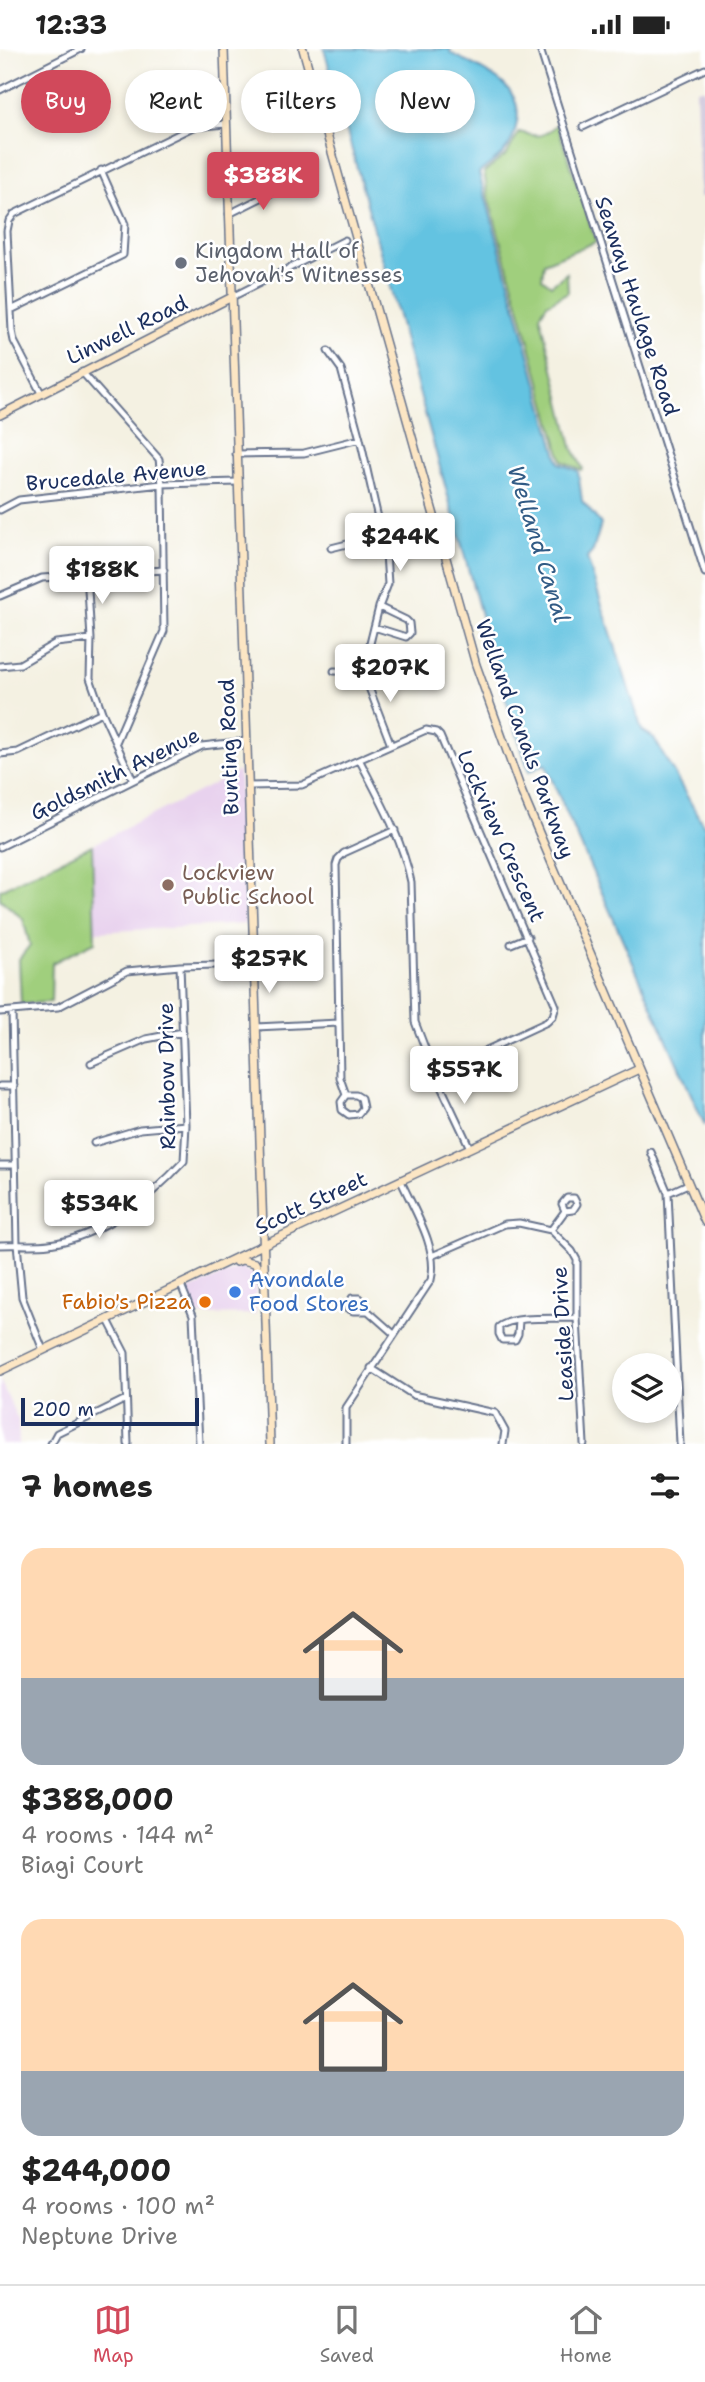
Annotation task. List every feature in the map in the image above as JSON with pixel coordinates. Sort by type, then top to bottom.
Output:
[{"type":"main road","name":"Bunting Road","points":[[224,49],[225,70]]},
{"type":"main road","name":"Welland Canals Parkway","points":[[303,49],[475,664],[522,793],[705,1222]]},
{"type":"main road","name":"Bunting Road","points":[[226,133],[270,1444]]},
{"type":"main road","name":"Linwell Road","points":[[0,415],[232,297]]},
{"type":"main road","name":"Scott Street","points":[[0,1371],[639,1069]]},
{"type":"main road","points":[[218,1267],[242,1260],[250,1261],[255,1263],[264,1282]]},
{"type":"street","points":[[0,90],[81,49]]},
{"type":"street","name":"Seaway Haulage Road","points":[[540,49],[705,572]]},
{"type":"street","points":[[583,127],[705,69]]},
{"type":"street","points":[[41,393],[14,341],[9,221],[14,214],[180,133]]},
{"type":"street","points":[[11,310],[122,255],[125,224],[102,170]]},
{"type":"street","points":[[229,214],[279,189],[293,191]]},
{"type":"street","name":"Linwell Road","points":[[232,297],[345,240]]},
{"type":"street","points":[[328,351],[341,369],[383,535],[387,584],[363,672],[391,745]]},
{"type":"street","points":[[82,372],[159,459],[162,484],[164,631],[117,740]]},
{"type":"street","points":[[236,454],[304,453],[360,439]]},
{"type":"street","name":"Brucedale Avenue","points":[[0,510],[19,500],[162,484],[238,482]]},
{"type":"street","points":[[331,548],[383,535]]},
{"type":"street","points":[[0,596],[42,578],[164,570]]},
{"type":"street","points":[[87,573],[91,639],[90,678],[102,712],[134,780]]},
{"type":"street","points":[[374,627],[406,637],[410,633],[406,620],[379,607]]},
{"type":"street","points":[[0,666],[20,664],[55,643],[91,639]]},
{"type":"street","points":[[334,671],[363,672]]},
{"type":"street","points":[[0,754],[18,752],[102,712]]},
{"type":"street","name":"Lockview Crescent","points":[[248,786],[302,785],[426,730],[436,732],[440,736],[555,1000],[553,1016],[547,1022],[435,1074]]},
{"type":"street","name":"Goldsmith Avenue","points":[[0,847],[202,746],[246,741]]},
{"type":"street","points":[[360,761],[407,859],[411,882],[415,1022],[435,1074],[470,1148]]},
{"type":"street","points":[[346,1095],[341,1079],[336,865],[344,853],[395,830]]},
{"type":"street","points":[[511,944],[528,937]]},
{"type":"street","points":[[0,1012],[58,1007],[127,971],[254,964]]},
{"type":"street","name":"Rainbow Drive","points":[[0,1245],[49,1244],[119,1218],[162,1184],[184,1160],[186,1125],[180,966]]},
{"type":"street","points":[[12,1012],[17,1244],[22,1297],[44,1350]]},
{"type":"street","points":[[256,1027],[339,1023]]},
{"type":"street","points":[[91,1063],[146,1039],[183,1032]]},
{"type":"street","points":[[0,1086],[14,1086]]},
{"type":"street","points":[[346,1095],[361,1098],[363,1108],[358,1114],[349,1115],[342,1110],[341,1102],[346,1095]]},
{"type":"street","points":[[94,1143],[140,1129],[186,1125]]},
{"type":"street","points":[[651,1151],[668,1193],[680,1444]]},
{"type":"street","points":[[0,1165],[15,1165]]},
{"type":"street","points":[[346,1444],[346,1408],[431,1280],[434,1269],[434,1255],[401,1181]]},
{"type":"street","points":[[668,1193],[688,1184]]},
{"type":"street","points":[[434,1255],[505,1224],[519,1223],[551,1230],[565,1211]]},
{"type":"street","name":"Leaside Drive","points":[[551,1230],[572,1251],[577,1260],[577,1318],[584,1444]]},
{"type":"street","points":[[181,1285],[193,1315],[199,1444]]},
{"type":"street","points":[[368,1311],[394,1333]]},
{"type":"street","points":[[519,1321],[515,1340],[502,1340],[499,1327],[506,1321],[577,1318]]},
{"type":"street","points":[[108,1320],[125,1353],[128,1444]]},
{"type":"street","points":[[371,1368],[413,1395],[495,1413],[505,1430],[503,1444]]},
{"type":"street","points":[[51,1444],[57,1433],[126,1399]]},
{"type":"shaded area","points":[[696,89],[705,89],[705,197],[700,197]]},
{"type":"shaded area","name":"Lockview Public School","points":[[239,771],[245,924],[95,932],[92,845]]},
{"type":"shaded area","points":[[244,1266],[247,1272],[255,1273],[256,1314],[197,1315],[186,1291]]},
{"type":"shaded area","points":[[0,1380],[18,1420],[19,1444],[0,1444]]},
{"type":"green space","points":[[557,124],[596,242],[544,263],[542,278],[551,285],[567,273],[568,292],[547,304],[540,315],[572,447],[583,469],[581,470],[562,461],[488,196],[484,172],[507,154],[519,132],[540,135]]},
{"type":"green space","points":[[92,845],[95,942],[52,963],[51,1002],[21,1004],[19,959],[30,945],[23,919],[0,899],[0,890]]},
{"type":"water","name":"Welland Canal","points":[[324,49],[450,49],[451,53],[497,79],[514,97],[517,122],[513,138],[501,155],[479,173],[559,463],[578,471],[582,501],[601,524],[593,551],[587,558],[642,730],[654,738],[705,828],[705,1126],[545,764],[529,772],[494,662],[347,133],[361,133],[361,70],[330,70]]},
{"type":"place","name":"Kingdom Hall of Jehovah's Witnesses","points":[[181,263]]},
{"type":"place","name":"Lockview Public School","points":[[168,885]]},
{"type":"place","name":"Avondale Food Stores","points":[[235,1292]]},
{"type":"place","name":"Fabio's Pizza","points":[[205,1302]]}]
